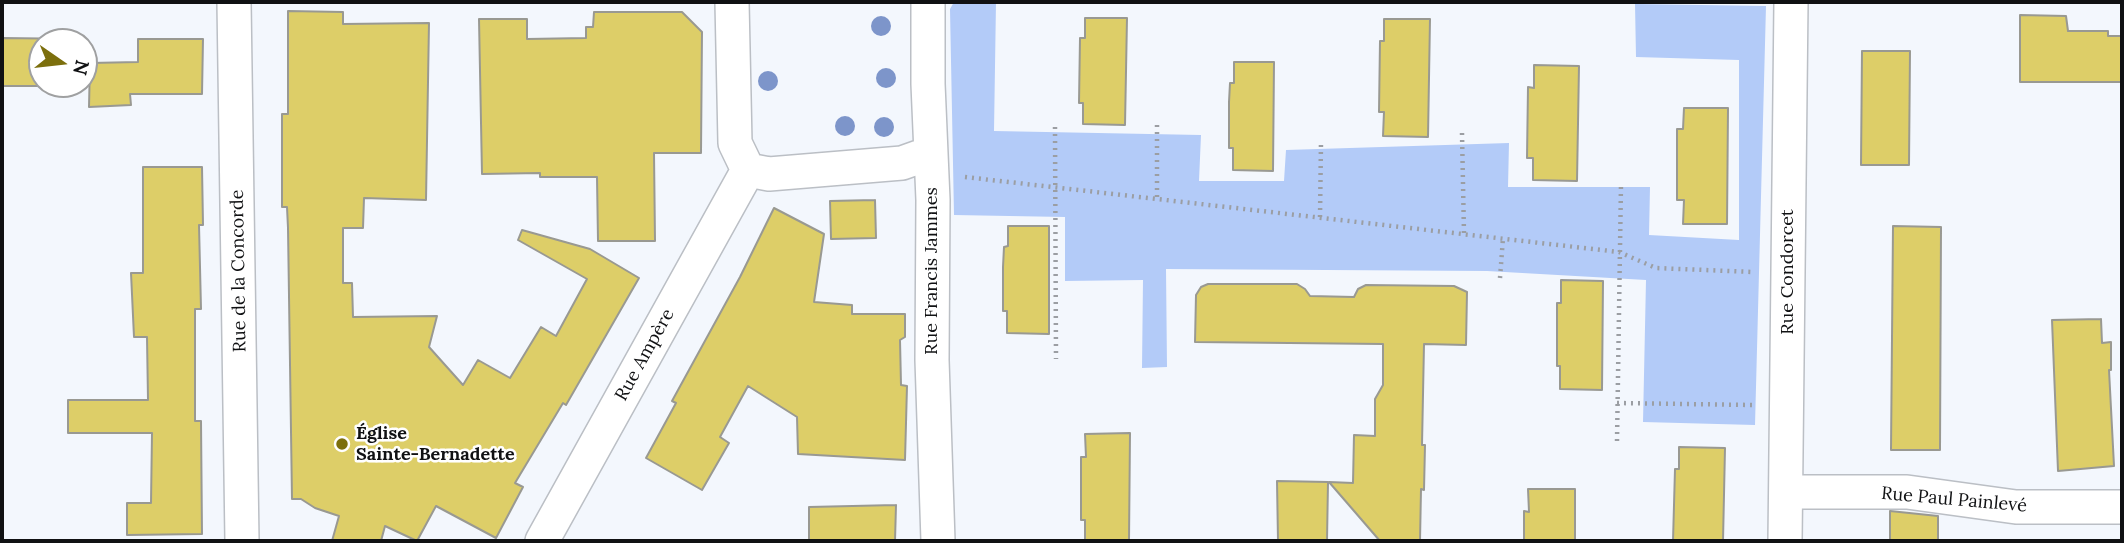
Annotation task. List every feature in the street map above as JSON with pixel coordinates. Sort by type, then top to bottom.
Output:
[{"type":"street","name":"Rue de la Concorde","points":[[234,2],[242,541]]},
{"type":"street","points":[[732,2],[735,143],[748,170],[769,174],[931,163]]},
{"type":"street","name":"Rue Francis Jammes","points":[[928,2],[937,541]]},
{"type":"street","name":"Rue Condorcet","points":[[1785,541],[1791,2]]},
{"type":"street","name":"Rue Ampère","points":[[542,541],[748,170]]},
{"type":"street","name":"Rue Paul Painlevé","points":[[1786,492],[1907,492],[2016,507],[2122,507]]},
{"type":"path","points":[[1157,125],[1157,198]]},
{"type":"path","points":[[1055,127],[1056,359]]},
{"type":"path","points":[[1462,133],[1464,234]]},
{"type":"path","points":[[1320,217],[1321,142]]},
{"type":"path","points":[[931,163],[1055,188],[1619,252],[1656,268],[1788,274]]},
{"type":"path","points":[[1617,441],[1621,184]]},
{"type":"path","points":[[1500,278],[1503,238]]},
{"type":"path","points":[[1617,403],[1787,406]]},
{"type":"shaded area","points":[[954,2],[996,2],[994,131],[1201,135],[1199,181],[1284,181],[1286,150],[1509,143],[1508,187],[1650,187],[1649,235],[1739,240],[1739,60],[1636,57],[1635,4],[1766,6],[1755,425],[1643,422],[1646,280],[1487,271],[1166,269],[1167,367],[1142,368],[1143,280],[1065,281],[1065,217],[954,215],[950,9]]},
{"type":"building","points":[[288,11],[343,12],[343,24],[429,23],[426,200],[364,198],[363,228],[343,228],[343,283],[352,283],[353,317],[437,316],[429,347],[463,385],[478,360],[510,378],[541,327],[556,336],[587,279],[518,240],[522,230],[590,249],[639,278],[566,405],[563,403],[515,483],[523,487],[496,538],[436,506],[417,541],[385,526],[381,541],[332,541],[339,516],[315,508],[301,499],[292,499],[288,228],[287,207],[282,207],[282,114],[288,114]]},
{"type":"building","points":[[594,12],[682,12],[702,32],[701,153],[654,153],[655,241],[598,241],[597,177],[540,177],[540,173],[482,174],[479,19],[527,19],[527,39],[586,38],[586,27],[593,27]]},
{"type":"building","points":[[2020,15],[2066,16],[2068,31],[2108,31],[2108,36],[2122,36],[2122,82],[2020,82]]},
{"type":"building","points":[[1085,18],[1127,18],[1125,125],[1083,124],[1083,103],[1079,103],[1080,38],[1085,38]]},
{"type":"building","points":[[1384,19],[1430,19],[1428,137],[1383,136],[1384,112],[1379,112],[1380,41],[1384,41]]},
{"type":"building","points":[[2,38],[28,38],[28,86],[2,86]]},
{"type":"building","points":[[138,39],[203,39],[202,94],[130,94],[131,105],[89,107],[89,98],[98,98],[98,63],[138,62]]},
{"type":"building","points":[[1862,51],[1910,51],[1909,165],[1861,165]]},
{"type":"building","points":[[1234,62],[1274,62],[1273,171],[1233,170],[1233,148],[1229,148],[1229,102],[1230,83],[1234,83]]},
{"type":"building","points":[[1534,65],[1579,66],[1577,181],[1533,180],[1533,158],[1527,158],[1528,87],[1534,88]]},
{"type":"building","points":[[1684,108],[1728,108],[1727,224],[1683,224],[1684,200],[1677,200],[1677,129],[1683,129]]},
{"type":"building","points":[[143,167],[202,167],[203,225],[199,225],[201,309],[195,309],[195,421],[201,421],[202,534],[127,535],[127,503],[151,503],[152,433],[68,433],[68,400],[148,400],[147,337],[134,337],[131,273],[143,273]]},
{"type":"building","points":[[875,200],[876,238],[831,239],[830,201]]},
{"type":"building","points":[[774,208],[824,234],[814,302],[852,305],[852,314],[905,314],[905,337],[900,340],[901,385],[907,386],[905,460],[798,454],[797,417],[748,386],[720,437],[729,443],[702,490],[646,458],[676,403],[672,401],[740,277]]},
{"type":"building","points":[[1008,226],[1049,226],[1049,334],[1007,333],[1007,311],[1003,311],[1003,267],[1004,247],[1008,246]]},
{"type":"building","points":[[1893,226],[1941,227],[1940,450],[1891,450]]},
{"type":"building","points":[[1561,280],[1603,281],[1602,390],[1560,389],[1560,366],[1557,366],[1557,303],[1561,303]]},
{"type":"building","points":[[1208,284],[1297,284],[1310,296],[1354,297],[1358,289],[1366,285],[1454,286],[1467,292],[1466,345],[1424,344],[1422,445],[1425,445],[1420,541],[1380,541],[1329,482],[1353,483],[1354,435],[1375,436],[1375,399],[1383,385],[1383,344],[1195,342],[1196,295],[1201,287]]},
{"type":"building","points":[[2101,319],[2102,343],[2111,342],[2109,370],[2114,466],[2058,471],[2052,320]]},
{"type":"building","points":[[1130,433],[1129,541],[1085,541],[1085,520],[1081,520],[1081,457],[1086,457],[1085,434]]},
{"type":"building","points":[[1679,447],[1725,448],[1723,541],[1673,541],[1675,469],[1679,469]]},
{"type":"building","points":[[1277,481],[1328,482],[1327,541],[1278,541]]},
{"type":"building","points":[[1528,489],[1575,489],[1575,541],[1524,541],[1524,511],[1529,512]]},
{"type":"building","points":[[896,505],[895,541],[809,541],[809,507]]},
{"type":"building","points":[[1890,511],[1938,516],[1938,541],[1890,541]]},
{"type":"place","name":"Église Sainte-Bernadette","points":[[342,444]]}]
